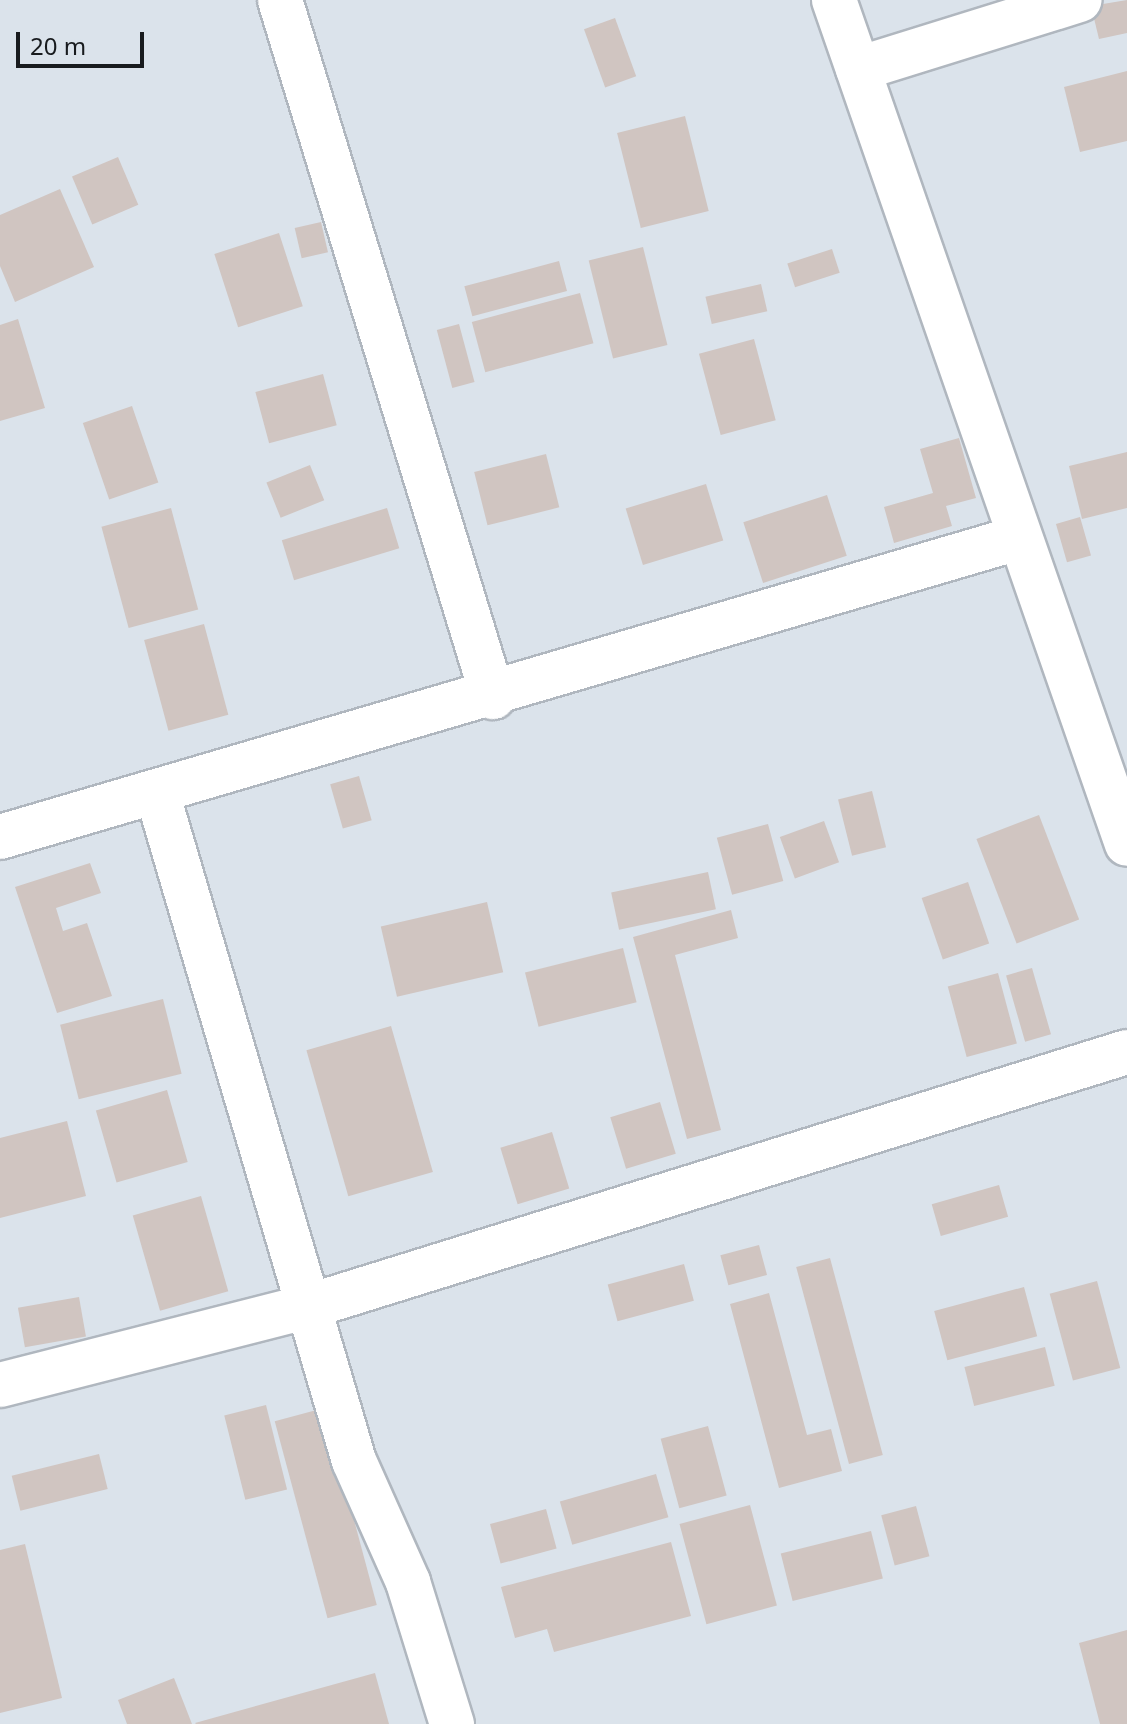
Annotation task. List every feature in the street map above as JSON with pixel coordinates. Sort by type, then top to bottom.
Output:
[{"type":"street","points":[[280,0],[493,697]]},
{"type":"street","points":[[834,0],[1018,538],[1127,844]]},
{"type":"street","points":[[858,69],[1080,0]]},
{"type":"street","points":[[3,827],[158,796],[1018,538]]},
{"type":"street","points":[[158,796],[313,1305],[354,1461],[408,1582],[452,1724]]},
{"type":"street","points":[[0,1385],[313,1305],[1127,1052]]},
{"type":"building","points":[[1127,0],[1127,33],[1099,39],[1091,6]]},
{"type":"building","points":[[615,18],[636,76],[605,88],[584,29]]},
{"type":"building","points":[[1127,71],[1127,141],[1080,152],[1064,87]]},
{"type":"building","points":[[685,116],[709,211],[641,228],[617,133]]},
{"type":"building","points":[[118,157],[138,205],[92,224],[72,177]]},
{"type":"building","points":[[60,189],[94,267],[15,302],[0,266],[0,215]]},
{"type":"building","points":[[321,222],[328,252],[302,258],[295,228]]},
{"type":"building","points":[[279,233],[303,306],[238,327],[214,254]]},
{"type":"building","points":[[643,247],[667,345],[613,359],[589,261]]},
{"type":"building","points":[[832,249],[840,273],[795,287],[787,264]]},
{"type":"building","points":[[559,261],[567,291],[472,316],[464,286]]},
{"type":"building","points":[[761,284],[767,311],[712,324],[705,297]]},
{"type":"building","points":[[580,293],[593,343],[485,372],[472,322]]},
{"type":"building","points":[[18,319],[45,408],[0,421],[0,325]]},
{"type":"building","points":[[459,324],[475,382],[452,388],[437,330]]},
{"type":"building","points":[[754,339],[776,420],[721,435],[699,354]]},
{"type":"building","points":[[323,374],[337,425],[269,443],[255,392]]},
{"type":"building","points":[[132,406],[158,483],[109,500],[83,423]]},
{"type":"building","points":[[959,438],[976,498],[946,506],[952,526],[894,543],[884,507],[933,493],[920,449]]},
{"type":"building","points":[[1127,452],[1127,508],[1082,519],[1069,466]]},
{"type":"building","points":[[546,454],[559,507],[488,525],[474,472]]},
{"type":"building","points":[[310,465],[324,500],[281,518],[266,483]]},
{"type":"building","points":[[706,484],[723,540],[643,565],[626,509]]},
{"type":"building","points":[[827,495],[847,556],[763,583],[743,522]]},
{"type":"building","points":[[171,508],[198,609],[129,628],[101,527]]},
{"type":"building","points":[[387,508],[399,548],[294,580],[282,540]]},
{"type":"building","points":[[1080,517],[1091,555],[1067,562],[1056,524]]},
{"type":"building","points":[[204,624],[228,715],[168,731],[144,640]]},
{"type":"building","points":[[359,776],[372,820],[343,828],[330,784]]},
{"type":"building","points":[[872,791],[886,847],[852,856],[838,799]]},
{"type":"building","points":[[1039,815],[1079,920],[1017,944],[976,839]]},
{"type":"building","points":[[824,821],[839,862],[795,878],[780,837]]},
{"type":"building","points":[[768,824],[783,881],[732,895],[717,838]]},
{"type":"building","points":[[90,863],[101,893],[56,908],[63,931],[87,923],[112,996],[57,1013],[15,887]]},
{"type":"building","points":[[708,872],[716,909],[619,930],[611,893]]},
{"type":"building","points":[[968,882],[989,943],[943,959],[922,898]]},
{"type":"building","points":[[487,902],[503,972],[397,997],[381,927]]},
{"type":"building","points":[[731,910],[738,938],[675,955],[721,1130],[687,1139],[633,937]]},
{"type":"building","points":[[623,948],[637,1002],[539,1027],[525,972]]},
{"type":"building","points":[[1032,968],[1051,1034],[1025,1042],[1006,975]]},
{"type":"building","points":[[998,973],[1017,1044],[967,1057],[948,986]]},
{"type":"building","points":[[163,999],[182,1074],[79,1099],[60,1025]]},
{"type":"building","points":[[391,1026],[433,1172],[348,1196],[306,1050]]},
{"type":"building","points":[[167,1090],[188,1162],[117,1182],[96,1110]]},
{"type":"building","points":[[660,1102],[676,1154],[626,1169],[610,1117]]},
{"type":"building","points":[[67,1121],[86,1196],[0,1218],[0,1138]]},
{"type":"building","points":[[552,1132],[569,1188],[518,1204],[500,1148]]},
{"type":"building","points":[[999,1185],[1008,1217],[941,1236],[932,1204]]},
{"type":"building","points":[[201,1196],[228,1291],[160,1311],[133,1216]]},
{"type":"building","points":[[759,1245],[767,1275],[728,1285],[720,1255]]},
{"type":"building","points":[[830,1258],[883,1455],[849,1464],[796,1267]]},
{"type":"building","points":[[684,1264],[694,1301],[618,1321],[608,1284]]},
{"type":"building","points":[[1097,1281],[1120,1368],[1073,1381],[1050,1294]]},
{"type":"building","points":[[1024,1287],[1037,1336],[947,1360],[934,1311]]},
{"type":"building","points":[[769,1293],[807,1435],[831,1429],[842,1471],[779,1488],[730,1304]]},
{"type":"building","points":[[79,1297],[86,1336],[25,1347],[18,1308]]},
{"type":"building","points":[[1045,1347],[1055,1386],[974,1406],[964,1367]]},
{"type":"building","points":[[266,1405],[287,1489],[245,1500],[224,1415]]},
{"type":"building","points":[[324,1408],[377,1605],[328,1618],[275,1421]]},
{"type":"building","points":[[708,1426],[727,1496],[679,1508],[661,1439]]},
{"type":"building","points":[[99,1454],[108,1489],[20,1511],[12,1476]]},
{"type":"building","points":[[656,1474],[668,1517],[572,1545],[560,1502]]},
{"type":"building","points":[[750,1505],[777,1605],[706,1624],[679,1524]]},
{"type":"building","points":[[916,1506],[929,1556],[895,1566],[881,1515]]},
{"type":"building","points":[[546,1509],[557,1549],[501,1564],[490,1524]]},
{"type":"building","points":[[871,1531],[883,1579],[793,1601],[781,1553]]},
{"type":"building","points":[[671,1542],[691,1616],[554,1652],[547,1629],[515,1638],[501,1587]]},
{"type":"building","points":[[25,1544],[62,1698],[0,1713],[0,1550]]},
{"type":"building","points":[[1127,1630],[1127,1724],[1100,1724],[1079,1643]]},
{"type":"building","points":[[375,1673],[389,1724],[195,1723]]},
{"type":"building","points":[[174,1678],[192,1724],[127,1724],[118,1700]]}]
